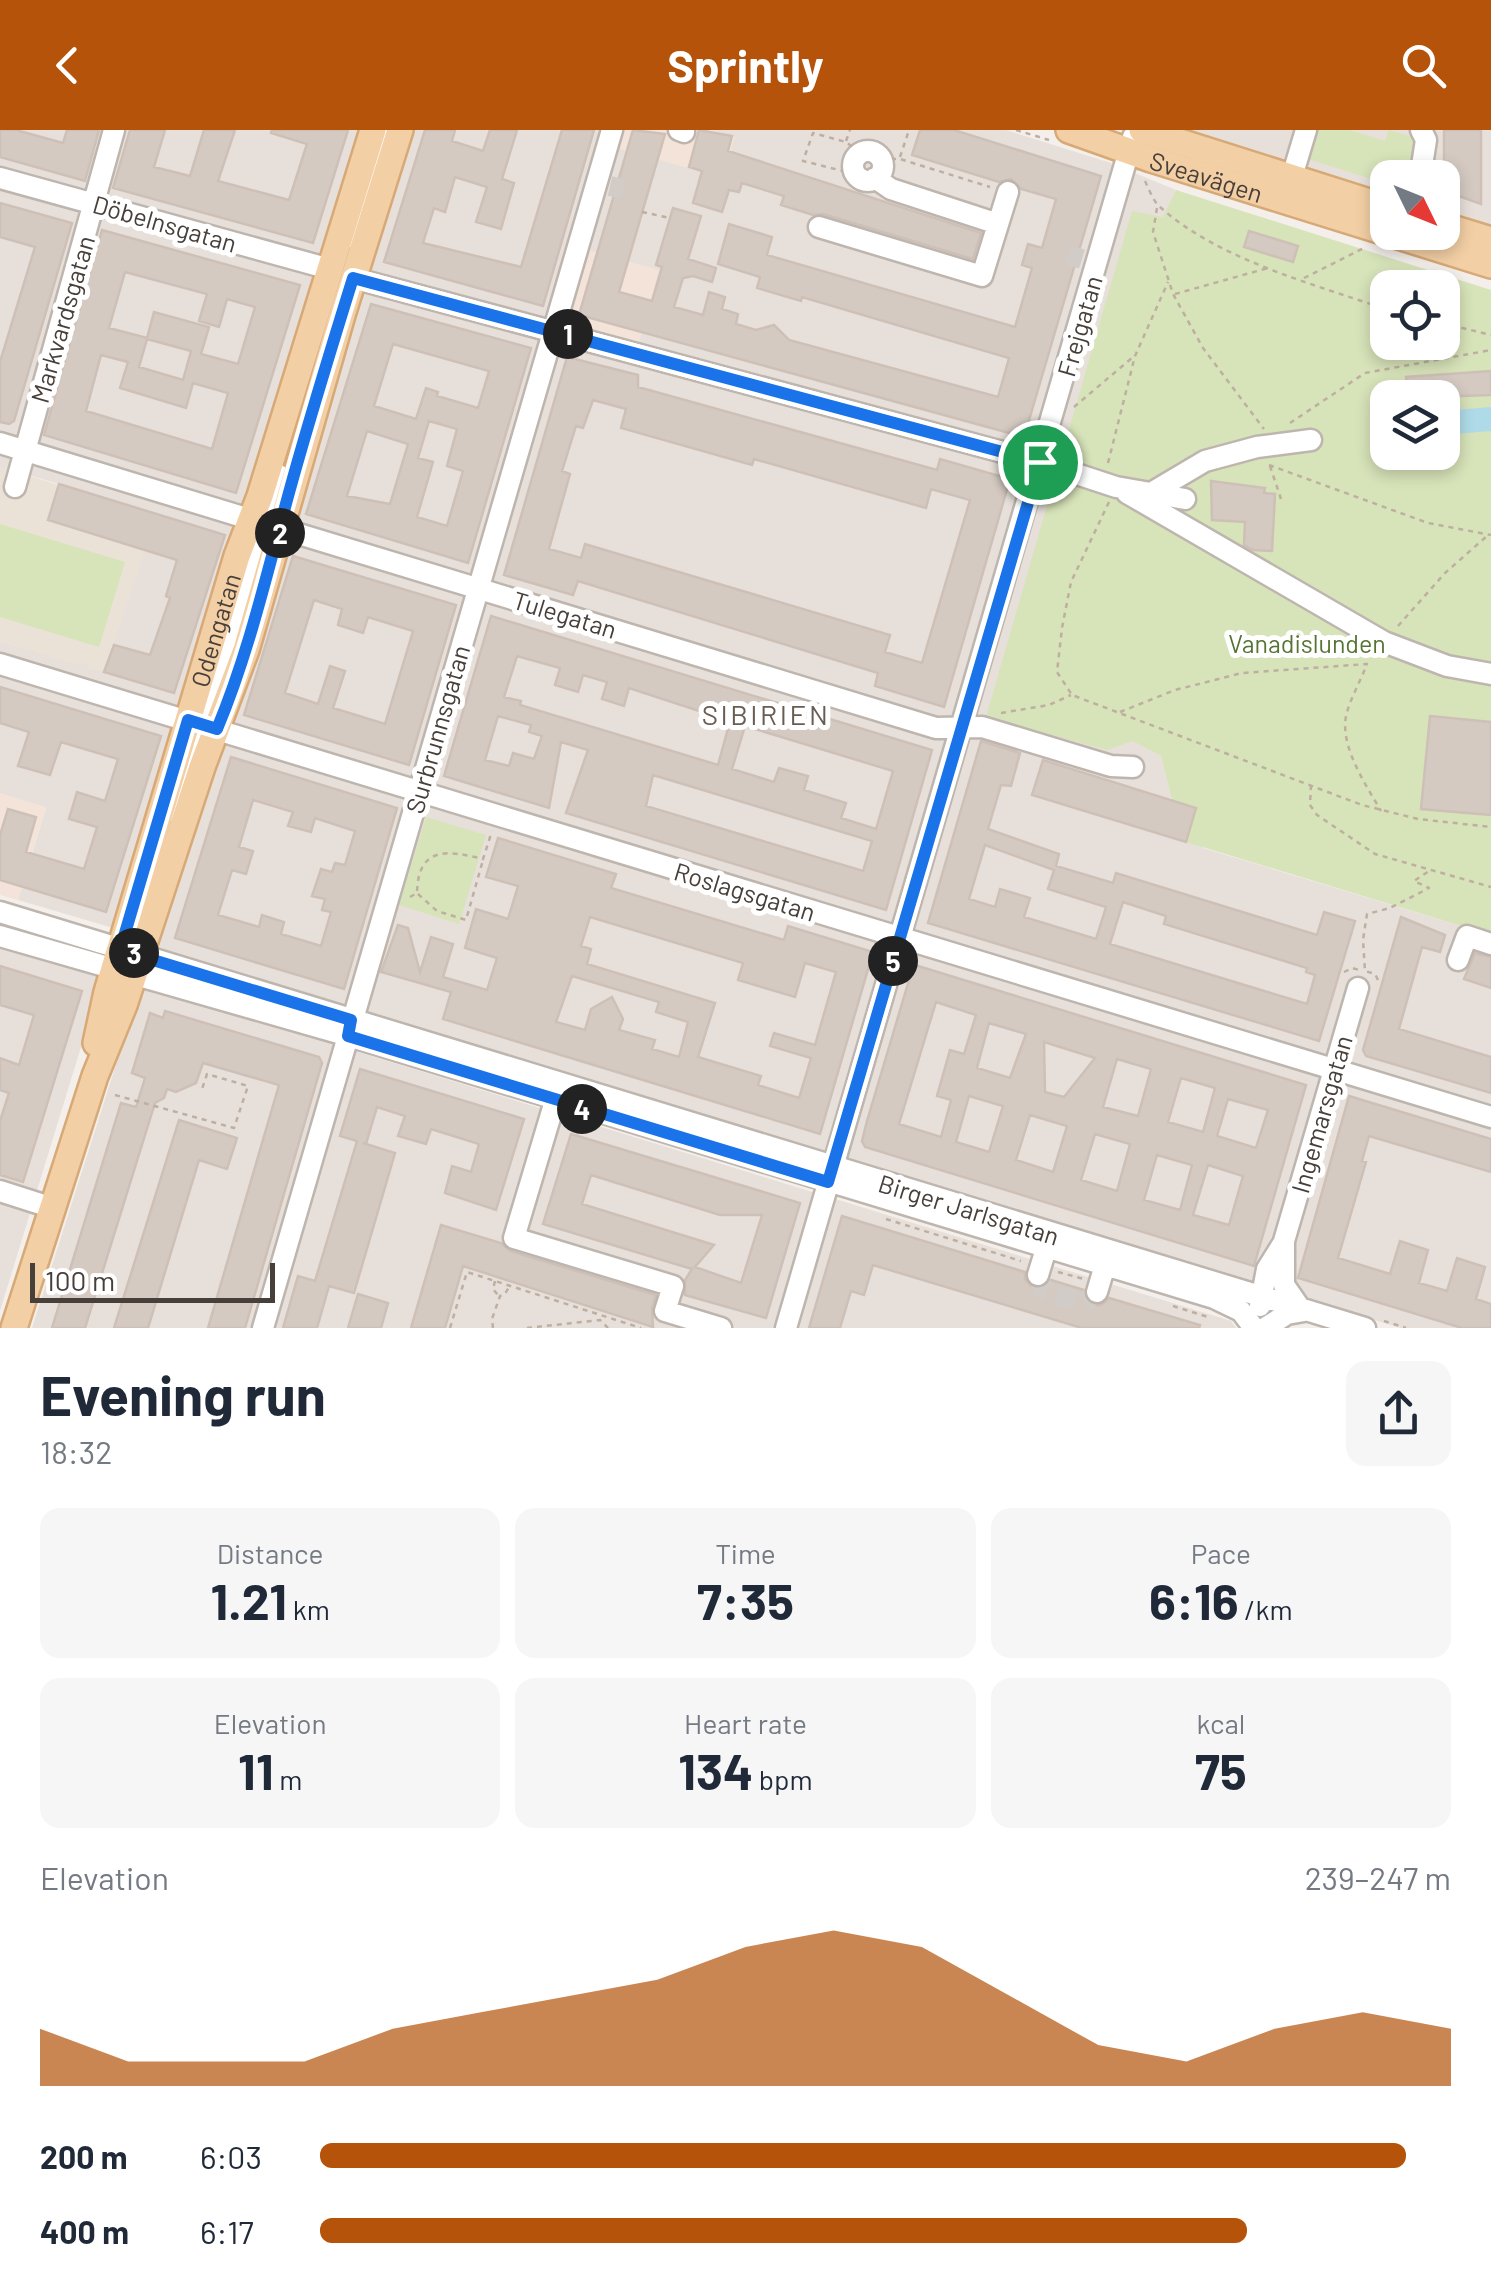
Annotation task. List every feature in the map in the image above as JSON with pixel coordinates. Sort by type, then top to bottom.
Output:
[{"type":"main road","name":"Odengatan","points":[[342,274],[373,130]]},
{"type":"main road","name":"Odengatan","points":[[202,725],[250,635],[265,525],[342,274],[400,130]]},
{"type":"main road","name":"Sveavägen","points":[[1069,130],[1136,137],[1370,221]]},
{"type":"main road","name":"Sveavägen","points":[[1289,189],[1370,205]]},
{"type":"main road","name":"Sveavägen","points":[[1460,232],[1490,244]]},
{"type":"main road","name":"Sveavägen","points":[[1460,241],[1490,244]]},
{"type":"main road","name":"Odengatan","points":[[14,1328],[94,1076],[94,1052],[128,962],[202,725],[237,556],[265,525]]},
{"type":"street","name":"Markvardsgatan","points":[[15,487],[114,130]]},
{"type":"street","name":"Odengatan","points":[[265,525],[386,130]]},
{"type":"street","name":"Surbrunnsgatan","points":[[262,1328],[554,330],[603,184],[612,130]]},
{"type":"street","points":[[880,130],[870,160],[891,188],[998,224]]},
{"type":"street","name":"Sveavägen","points":[[1289,189],[1306,130]]},
{"type":"street","points":[[1421,130],[1426,140],[1423,160]]},
{"type":"street","name":"Frejgatan","points":[[786,1328],[1040,462],[1090,261],[1136,137]]},
{"type":"street","name":"Döbelnsgatan","points":[[0,178],[1040,462],[1110,485]]},
{"type":"street","points":[[818,227],[982,276],[1008,192]]},
{"type":"street","points":[[1151,493],[1205,460],[1262,440],[1311,440]]},
{"type":"street","name":"Tulegatan","points":[[0,443],[936,728],[982,727],[1111,766],[1133,767]]},
{"type":"street","points":[[1110,485],[1185,499]]},
{"type":"street","points":[[1110,485],[1384,642],[1447,666],[1491,674]]},
{"type":"street","name":"Roslagsgatan","points":[[0,664],[1491,1117]]},
{"type":"street","name":"Birger Jarlsgatan","points":[[0,912],[128,962],[1107,1259],[1262,1296],[1364,1328]]},
{"type":"street","name":"Birger Jarlsgatan","points":[[0,936],[128,962]]},
{"type":"street","points":[[1458,960],[1467,936],[1491,944]]},
{"type":"street","name":"Ingemarsgatan","points":[[1255,1328],[1267,1269],[1284,1240],[1334,1070],[1368,984]]},
{"type":"street","name":"Birger Jarlsgatan","points":[[349,1028],[555,1101],[831,1175]]},
{"type":"street","points":[[555,1101],[514,1238],[673,1286],[666,1312],[721,1328]]},
{"type":"street","points":[[0,1191],[52,1208]]},
{"type":"street","name":"Ingemarsgatan","points":[[1284,1240],[1284,1285],[1303,1309]]},
{"type":"street","points":[[1038,1274],[1048,1241]]},
{"type":"street","points":[[1097,1292],[1107,1259]]},
{"type":"street","name":"Birger Jarlsgatan","points":[[1107,1259],[1232,1306],[1250,1319],[1255,1328]]},
{"type":"street","points":[[1265,1328],[1303,1309]]},
{"type":"path","points":[[850,130],[870,160]]},
{"type":"path","points":[[909,130],[870,160],[848,175],[803,161],[812,132],[870,160],[1008,192]]},
{"type":"path","points":[[1145,181],[1157,206],[1218,246],[1370,303]]},
{"type":"path","points":[[1157,206],[1154,232],[1173,294],[1262,440],[1281,499]]},
{"type":"path","points":[[642,212],[670,218]]},
{"type":"path","points":[[1303,279],[1368,246]]},
{"type":"path","points":[[1173,294],[1268,268]]},
{"type":"path","points":[[1169,280],[1134,356],[1110,485],[1071,582],[1057,672],[1072,695],[1380,810],[1491,828]]},
{"type":"path","points":[[1460,327],[1491,335]]},
{"type":"path","points":[[1289,424],[1365,372],[1491,350]]},
{"type":"path","points":[[1073,408],[1134,356]]},
{"type":"path","points":[[1270,465],[1428,523],[1490,535]]},
{"type":"path","points":[[1384,642],[1445,573],[1490,535]]},
{"type":"path","points":[[1118,712],[1175,690],[1242,673],[1367,664],[1346,716],[1347,731],[1356,763],[1380,810]]},
{"type":"path","points":[[990,715],[1049,704],[1072,695]]},
{"type":"path","points":[[1311,784],[1309,799],[1313,810],[1375,854],[1491,887]]},
{"type":"path","points":[[417,893],[437,911],[466,920],[492,830]]},
{"type":"path","points":[[417,893],[418,877],[429,859],[452,851],[484,859]]},
{"type":"path","points":[[1368,984],[1375,974],[1365,971],[1367,914],[1390,908],[1429,888],[1414,881],[1431,870]]},
{"type":"path","points":[[406,898],[417,893]]},
{"type":"path","points":[[114,1095],[234,1128],[248,1086],[207,1074],[201,1092]]},
{"type":"path","points":[[450,1328],[466,1272],[642,1328]]},
{"type":"path","points":[[495,1281],[494,1288],[500,1296]]},
{"type":"path","points":[[500,1296],[510,1286]]},
{"type":"path","points":[[493,1328],[500,1296]]},
{"type":"path","points":[[526,1328],[600,1320],[608,1328]]},
{"type":"shaded area","points":[[0,130],[358,130],[113,928],[18,900],[46,808],[0,793],[0,641],[77,664],[84,662],[104,672],[59,484],[0,467]]},
{"type":"shaded area","points":[[408,130],[614,130],[735,137],[711,130],[1006,130],[1108,162],[1176,190],[1163,218],[1133,212],[987,717],[1132,741],[1161,756],[1172,800],[1196,808],[1203,848],[1491,935],[1491,1328],[1401,1328],[156,950]]},
{"type":"shaded area","points":[[614,130],[711,130],[735,137],[722,178],[610,146]]},
{"type":"shaded area","points":[[1119,130],[1491,130],[1491,243],[1460,233],[1460,160],[1370,160],[1370,206]]},
{"type":"shaded area","points":[[579,247],[659,270],[636,353],[555,330]]},
{"type":"shaded area","points":[[0,467],[157,515],[104,672],[89,668],[84,662],[77,665],[0,641]]},
{"type":"shaded area","points":[[0,793],[46,807],[18,900],[0,895]]},
{"type":"shaded area","points":[[0,949],[97,976],[101,982],[0,1311]]},
{"type":"shaded area","points":[[144,989],[1231,1321],[1236,1328],[32,1328],[138,996]]},
{"type":"green space","points":[[1319,130],[1350,130],[1385,141],[1389,130],[1413,137],[1413,160],[1370,160],[1370,179],[1308,159]]},
{"type":"green space","name":"Vanadislunden","points":[[1176,190],[1428,270],[1370,270],[1370,360],[1460,360],[1460,280],[1491,290],[1491,935],[1186,842],[1196,808],[1172,800],[1161,756],[1132,741],[1107,750],[986,717],[1132,211],[1163,217]]},
{"type":"green space","points":[[0,524],[125,562],[99,647],[0,617]]},
{"type":"green space","points":[[426,817],[486,835],[459,924],[399,905]]},
{"type":"water","points":[[1491,407],[1491,431],[1460,434],[1460,410]]},
{"type":"building","points":[[0,130],[16,130],[63,143],[67,130],[99,130],[85,181],[0,157]]},
{"type":"building","points":[[130,130],[165,130],[154,167],[190,176],[204,130],[235,130],[218,181],[289,200],[307,144],[271,133],[272,130],[348,130],[313,243],[113,188]]},
{"type":"building","points":[[425,130],[455,130],[452,141],[483,151],[490,130],[517,130],[502,179],[514,183],[501,229],[476,222],[487,187],[455,177],[445,212],[434,208],[423,243],[521,267],[562,130],[594,130],[543,306],[384,262]]},
{"type":"building","points":[[633,130],[665,134],[619,292],[652,301],[662,267],[656,265],[673,208],[701,216],[688,259],[716,268],[712,282],[693,276],[683,278],[674,307],[703,315],[709,292],[725,297],[722,309],[738,314],[736,324],[756,330],[774,325],[789,340],[998,397],[1009,358],[802,297],[801,301],[757,288],[760,277],[718,264],[729,224],[772,237],[767,255],[1015,327],[1032,268],[1022,265],[1028,244],[1042,248],[1056,199],[1021,189],[1011,179],[999,182],[912,155],[920,130],[954,130],[1101,176],[1024,437],[579,315]]},
{"type":"building","points":[[699,130],[732,136],[728,151],[981,233],[973,259],[781,205],[784,196],[742,183],[739,192],[729,190],[722,212],[693,203],[702,171],[689,167]]},
{"type":"building","points":[[1444,130],[1481,130],[1481,204],[1460,196],[1460,160],[1444,160]]},
{"type":"building","points":[[0,203],[72,223],[14,421],[9,424],[0,422],[0,362],[35,247],[0,237]]},
{"type":"building","points":[[102,230],[300,285],[236,493],[44,435]],"holes":[[[125,272],[207,294],[199,321],[219,327],[227,299],[255,307],[238,364],[201,354],[209,327],[154,312],[147,338],[109,328]],[[147,339],[191,351],[183,380],[139,367]],[[101,355],[128,362],[120,388],[186,408],[193,383],[228,393],[212,449],[86,411]]]},
{"type":"building","points":[[1249,231],[1298,246],[1293,262],[1244,247]]},
{"type":"building","points":[[371,304],[531,348],[468,563],[306,514]],"holes":[[[393,344],[489,371],[478,408],[437,396],[438,392],[426,388],[416,419],[374,406]],[[429,421],[457,429],[447,466],[463,471],[447,526],[417,517],[433,462],[418,458]],[[367,431],[408,444],[390,504],[347,496]]]},
{"type":"building","points":[[567,357],[638,375],[638,387],[937,470],[940,459],[1010,479],[944,707],[875,686],[878,673],[578,581],[573,595],[504,575]],"holes":[[[593,400],[626,409],[621,428],[752,465],[754,459],[926,508],[931,489],[970,500],[922,663],[885,652],[890,635],[585,544],[581,558],[549,549],[570,474],[562,471],[576,426],[583,428]]]},
{"type":"building","points":[[1491,371],[1491,395],[1460,396],[1460,380],[1406,377]]},
{"type":"building","points":[[1211,481],[1265,488],[1264,493],[1275,494],[1272,551],[1253,550],[1244,545],[1245,522],[1212,520]]},
{"type":"building","points":[[59,484],[225,535],[174,693],[104,672],[114,645],[150,655],[170,598],[166,596],[177,560],[48,520]]},
{"type":"building","points":[[293,556],[456,605],[409,765],[244,715]],"holes":[[[314,600],[342,609],[338,625],[363,633],[368,617],[413,631],[385,724],[333,708],[345,671],[330,666],[318,704],[285,693]]]},
{"type":"building","points":[[491,616],[932,750],[886,910],[566,813],[588,750],[561,742],[549,808],[444,776]],"holes":[[[517,656],[560,668],[555,685],[578,692],[583,675],[607,682],[602,699],[624,706],[629,688],[730,721],[718,765],[504,697]],[[498,716],[531,725],[529,732],[542,736],[534,759],[513,753],[509,766],[485,760]],[[745,726],[893,771],[876,829],[841,818],[846,803],[804,790],[808,776],[779,768],[774,782],[732,769]],[[653,775],[872,841],[863,871],[646,806]]]},
{"type":"building","points":[[0,687],[161,736],[106,912],[0,880],[0,835],[8,809],[36,817],[26,852],[84,869],[97,827],[69,819],[77,792],[105,801],[118,759],[61,742],[50,775],[18,766],[29,732],[0,723]]},
{"type":"building","points":[[1430,716],[1491,722],[1491,815],[1421,809]]},
{"type":"building","points":[[981,741],[1020,753],[1011,786],[1001,785],[988,829],[1059,854],[1056,866],[1113,883],[1116,873],[1317,935],[1324,912],[1355,921],[1319,1041],[928,923]],"holes":[[[985,845],[1054,870],[1048,889],[1106,907],[1096,939],[1024,917],[1030,898],[1000,889],[995,907],[969,899]],[[1123,902],[1166,916],[1164,924],[1307,968],[1306,972],[1315,975],[1307,1004],[1110,944]]]},
{"type":"building","points":[[231,757],[397,808],[344,989],[175,938]],"holes":[[[253,800],[293,812],[288,826],[311,832],[315,818],[355,831],[345,865],[335,863],[332,872],[321,869],[312,896],[325,899],[322,910],[331,912],[321,946],[281,934],[284,922],[262,915],[259,927],[218,915],[232,870],[246,874],[253,851],[239,847]]]},
{"type":"building","points":[[1043,760],[1196,808],[1186,842],[1032,795]]},
{"type":"building","points":[[498,838],[616,874],[611,888],[784,940],[788,926],[873,952],[820,1134],[443,1019],[451,992],[381,972],[398,925],[408,928],[420,972],[431,937],[453,944],[443,977],[487,990],[497,958],[465,948],[476,909],[508,919],[518,886],[486,877]],"holes":[[[590,917],[743,963],[738,980],[795,997],[805,963],[836,972],[815,1045],[774,1033],[770,1046],[811,1058],[799,1098],[758,1085],[761,1076],[698,1057],[715,1003],[587,964],[591,949],[581,946]],[[572,976],[659,1002],[656,1012],[688,1022],[679,1057],[652,1049],[655,1040],[619,1030],[623,1019],[612,997],[591,1009],[585,1030],[556,1022]]]},
{"type":"building","points":[[1401,917],[1445,935],[1440,952],[1422,947],[1399,1029],[1491,1057],[1491,1093],[1366,1056],[1363,1050]]},
{"type":"building","points":[[1475,953],[1491,957],[1491,988],[1464,979]]},
{"type":"building","points":[[0,966],[82,991],[23,1182],[0,1175],[0,1121],[9,1093],[0,1090],[0,1058],[19,1065],[34,1015],[0,1005]]},
{"type":"building","points":[[918,966],[1306,1085],[1254,1266],[865,1147],[862,1141],[867,1121],[912,970]],"holes":[[[936,1002],[976,1015],[964,1054],[950,1050],[937,1096],[951,1100],[941,1137],[899,1124]],[[989,1023],[1026,1034],[1010,1078],[977,1068]],[[1044,1042],[1095,1058],[1064,1097],[1045,1092]],[[1117,1059],[1151,1069],[1138,1116],[1103,1107]],[[1181,1078],[1215,1088],[1203,1132],[1168,1122]],[[969,1096],[1003,1106],[989,1152],[956,1142]],[[1228,1099],[1268,1110],[1256,1148],[1217,1136]],[[1030,1115],[1067,1126],[1053,1172],[1016,1160]],[[1095,1134],[1130,1144],[1117,1191],[1081,1180]],[[1157,1155],[1192,1165],[1180,1210],[1144,1200]],[[1208,1165],[1243,1176],[1229,1225],[1193,1215]]]},
{"type":"building","points":[[165,1011],[319,1057],[322,1063],[245,1328],[208,1328],[279,1085],[203,1063],[196,1083],[176,1092],[167,1089],[164,1098],[155,1103],[85,1328],[52,1328],[121,1103],[136,1107],[145,1078],[132,1073],[150,1013],[163,1018]]},
{"type":"building","points":[[360,1069],[524,1119],[496,1210],[445,1193],[452,1166],[471,1172],[479,1144],[431,1129],[426,1144],[398,1136],[405,1116],[377,1107],[366,1144],[395,1153],[354,1293],[329,1286],[317,1328],[283,1328],[298,1276],[315,1281],[357,1141],[340,1136]]},
{"type":"building","points":[[1349,1096],[1491,1139],[1491,1172],[1369,1136],[1362,1161],[1366,1162],[1338,1258],[1390,1274],[1400,1241],[1428,1250],[1419,1283],[1447,1291],[1457,1258],[1485,1267],[1476,1299],[1491,1304],[1491,1328],[1462,1328],[1298,1278]]},
{"type":"building","points":[[179,1120],[237,1138],[227,1169],[199,1160],[148,1328],[114,1328]]},
{"type":"building","points":[[571,1134],[800,1203],[766,1318],[685,1295],[685,1280],[692,1269],[543,1224]],"holes":[[[591,1175],[720,1215],[762,1215],[741,1283],[695,1267],[714,1245],[582,1204]]]},
{"type":"building","points":[[842,1216],[1025,1272],[1025,1279],[1033,1288],[1042,1288],[1051,1280],[1084,1290],[1086,1301],[1092,1305],[1101,1305],[1109,1298],[1200,1325],[1082,1328],[873,1265],[864,1295],[851,1291],[840,1328],[809,1328]]},
{"type":"building","points":[[441,1225],[501,1243],[510,1251],[656,1295],[653,1327],[463,1266],[445,1328],[411,1328]]},
{"type":"building","points":[[358,1294],[388,1303],[381,1328],[348,1328]]},
{"type":"tunnel","points":[[610,186],[623,189]]},
{"type":"tunnel","points":[[1069,255],[1082,259]]},
{"type":"tunnel","points":[[1038,1275],[1043,1290],[1083,1303],[1097,1292]]},
{"type":"district","name":"SIBIRIEN","points":[[766,714]]},
{"type":"route","points":[[353,278],[1040,462],[828,1182],[348,1036],[351,1020],[120,950],[188,720],[217,729],[228,703],[270,574],[286,504],[353,278]]}]
